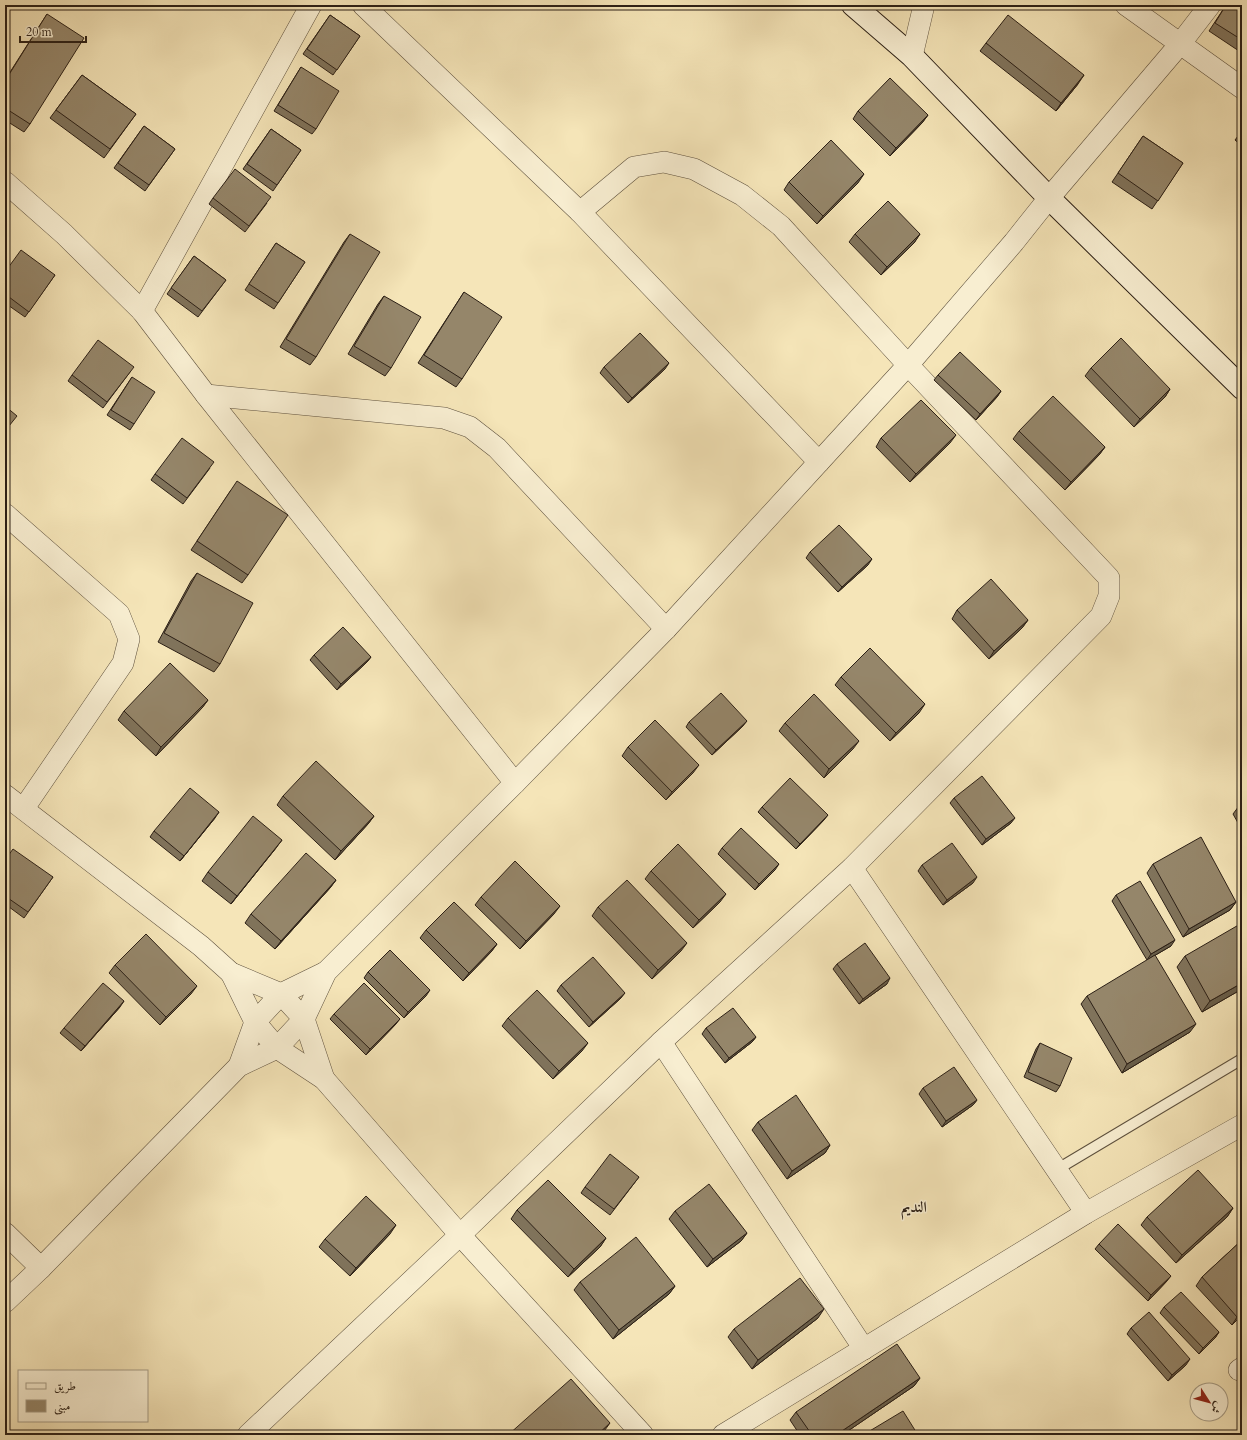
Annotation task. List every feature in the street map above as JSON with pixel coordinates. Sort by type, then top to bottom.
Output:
[{"type":"main road","points":[[853,5],[912,56],[1049,198],[1242,388]]},
{"type":"street","points":[[142,311],[311,5]]},
{"type":"street","points":[[363,5],[580,212],[819,462]]},
{"type":"street","points":[[912,56],[924,5]]},
{"type":"street","points":[[1126,5],[1242,88]]},
{"type":"street","points":[[238,1066],[256,1022],[281,994],[326,972],[515,783],[666,628],[908,365],[1014,242],[1049,198],[1180,44],[1210,5]]},
{"type":"street","points":[[248,1435],[460,1235],[661,1042],[852,868],[1100,616],[1108,596],[1109,578],[908,365],[781,226],[742,195],[694,169],[664,162],[634,167],[580,212]]},
{"type":"street","points":[[5,182],[64,234],[142,311],[206,395],[515,783]]},
{"type":"street","points":[[206,395],[444,418],[470,427],[496,448],[666,628]]},
{"type":"street","points":[[5,514],[119,614],[129,639],[123,663],[24,808]]},
{"type":"street","points":[[5,795],[24,808],[201,946],[231,974],[256,1022],[277,1048],[324,1079],[460,1235],[643,1435]]},
{"type":"street","points":[[852,868],[1086,1213]]},
{"type":"street","points":[[5,1302],[41,1268],[238,1066],[277,1048],[304,1019],[326,972]]},
{"type":"street","points":[[231,974],[281,994],[304,1019],[324,1079]]},
{"type":"street","points":[[661,1042],[864,1349]]},
{"type":"street","points":[[723,1435],[1086,1213],[1242,1125]]},
{"type":"street","points":[[5,1232],[41,1268]]},
{"type":"lane","points":[[1056,1170],[1242,1059]]},
{"type":"building","points":[[1226,5],[1242,5],[1242,40],[1215,23]]},
{"type":"building","points":[[47,14],[84,38],[30,124],[5,108],[5,81]]},
{"type":"building","points":[[330,15],[360,36],[337,70],[307,49]]},
{"type":"building","points":[[1008,15],[1084,75],[1061,103],[986,43]]},
{"type":"building","points":[[301,67],[339,91],[316,129],[278,105]]},
{"type":"building","points":[[82,75],[136,114],[110,149],[56,110]]},
{"type":"building","points":[[890,78],[928,115],[896,148],[858,111]]},
{"type":"building","points":[[144,126],[175,149],[149,185],[118,163]]},
{"type":"building","points":[[271,129],[301,150],[277,185],[247,164]]},
{"type":"building","points":[[1143,136],[1183,163],[1158,201],[1118,173]]},
{"type":"building","points":[[831,140],[864,174],[823,216],[789,182]]},
{"type":"building","points":[[235,169],[271,197],[249,226],[213,198]]},
{"type":"building","points":[[888,201],[920,234],[887,267],[855,234]]},
{"type":"building","points":[[350,234],[380,252],[316,357],[286,339]]},
{"type":"building","points":[[276,243],[305,262],[278,303],[249,284]]},
{"type":"building","points":[[21,250],[55,275],[29,312],[5,294],[5,272]]},
{"type":"building","points":[[194,256],[226,280],[202,311],[171,288]]},
{"type":"building","points":[[464,292],[502,317],[462,379],[424,355]]},
{"type":"building","points":[[384,296],[421,317],[391,368],[354,346]]},
{"type":"building","points":[[640,333],[669,363],[632,398],[604,367]]},
{"type":"building","points":[[1121,338],[1170,389],[1140,419],[1091,368]]},
{"type":"building","points":[[98,340],[134,367],[107,402],[72,375]]},
{"type":"building","points":[[960,352],[1001,391],[980,414],[938,375]]},
{"type":"building","points":[[132,377],[155,392],[134,424],[111,410]]},
{"type":"building","points":[[1053,396],[1105,447],[1071,482],[1019,431]]},
{"type":"building","points":[[921,400],[956,435],[916,474],[881,438]]},
{"type":"building","points":[[5,406],[17,416],[5,431]]},
{"type":"building","points":[[182,438],[214,462],[187,498],[155,474]]},
{"type":"building","points":[[237,481],[288,515],[248,575],[197,541]]},
{"type":"building","points":[[839,525],[872,559],[842,587],[810,552]]},
{"type":"building","points":[[197,573],[253,603],[220,664],[164,633]]},
{"type":"building","points":[[991,579],[1028,620],[994,651],[957,610]]},
{"type":"building","points":[[343,627],[371,657],[341,684],[314,655]]},
{"type":"building","points":[[870,648],[925,704],[896,733],[841,677]]},
{"type":"building","points":[[170,663],[208,700],[161,747],[124,711]]},
{"type":"building","points":[[721,693],[747,721],[716,750],[689,722]]},
{"type":"building","points":[[814,694],[859,741],[829,769],[785,723]]},
{"type":"building","points":[[655,720],[699,765],[672,792],[628,747]]},
{"type":"building","points":[[316,761],[374,816],[341,851],[283,796]]},
{"type":"building","points":[[982,776],[1015,818],[986,839],[954,798]]},
{"type":"building","points":[[790,778],[828,815],[800,844],[762,807]]},
{"type":"building","points":[[190,788],[219,812],[184,856],[154,831]]},
{"type":"building","points":[[1242,804],[1242,811],[1239,806]]},
{"type":"building","points":[[253,816],[282,840],[237,896],[208,872]]},
{"type":"building","points":[[741,828],[779,864],[759,884],[722,848]]},
{"type":"building","points":[[1201,837],[1236,902],[1189,929],[1153,864]]},
{"type":"building","points":[[952,843],[977,877],[947,900],[922,865]]},
{"type":"building","points":[[678,844],[726,894],[699,920],[651,871]]},
{"type":"building","points":[[13,849],[53,877],[28,912],[5,896],[5,860]]},
{"type":"building","points":[[306,853],[336,880],[281,941],[251,914]]},
{"type":"building","points":[[515,861],[560,906],[526,941],[481,897]]},
{"type":"building","points":[[627,880],[687,943],[658,970],[598,907]]},
{"type":"building","points":[[1140,881],[1175,940],[1151,954],[1116,895]]},
{"type":"building","points":[[454,902],[497,944],[469,973],[426,930]]},
{"type":"building","points":[[1242,923],[1242,983],[1210,1001],[1185,956]]},
{"type":"building","points":[[146,934],[197,986],[166,1017],[115,965]]},
{"type":"building","points":[[865,943],[890,978],[863,999],[837,964]]},
{"type":"building","points":[[390,950],[430,990],[408,1012],[368,972]]},
{"type":"building","points":[[1155,955],[1196,1024],[1127,1064],[1087,996]]},
{"type":"building","points":[[593,957],[625,993],[593,1022],[561,985]]},
{"type":"building","points":[[103,983],[124,1001],[85,1046],[64,1028]]},
{"type":"building","points":[[364,983],[400,1019],[370,1049],[334,1014]]},
{"type":"building","points":[[537,990],[588,1043],[559,1071],[508,1018]]},
{"type":"building","points":[[733,1008],[756,1037],[729,1058],[706,1028]]},
{"type":"building","points":[[1040,1043],[1072,1058],[1060,1086],[1028,1072]]},
{"type":"building","points":[[954,1067],[977,1100],[946,1121],[923,1088]]},
{"type":"building","points":[[796,1095],[830,1145],[792,1171],[758,1122]]},
{"type":"building","points":[[610,1154],[639,1177],[614,1209],[585,1187]]},
{"type":"building","points":[[1198,1170],[1233,1208],[1182,1255],[1147,1217]]},
{"type":"building","points":[[548,1180],[606,1238],[574,1269],[517,1210]]},
{"type":"building","points":[[709,1184],[747,1233],[713,1259],[675,1211]]},
{"type":"building","points":[[366,1196],[396,1225],[356,1268],[325,1239]]},
{"type":"building","points":[[1118,1224],[1171,1276],[1151,1295],[1099,1244]]},
{"type":"building","points":[[636,1237],[675,1286],[619,1330],[580,1282]]},
{"type":"building","points":[[1242,1240],[1242,1312],[1237,1317],[1202,1277]]},
{"type":"building","points":[[800,1278],[824,1309],[758,1360],[734,1329]]},
{"type":"building","points":[[1181,1292],[1219,1332],[1203,1348],[1164,1307]]},
{"type":"building","points":[[1149,1312],[1190,1359],[1172,1375],[1131,1328]]},
{"type":"building","points":[[897,1344],[920,1378],[836,1435],[812,1435],[796,1412]]},
{"type":"building","points":[[571,1379],[610,1423],[597,1435],[508,1435]]},
{"type":"building","points":[[903,1411],[918,1435],[863,1435]]},
{"type":"district","name":"النديم","points":[[914,1207]]}]
